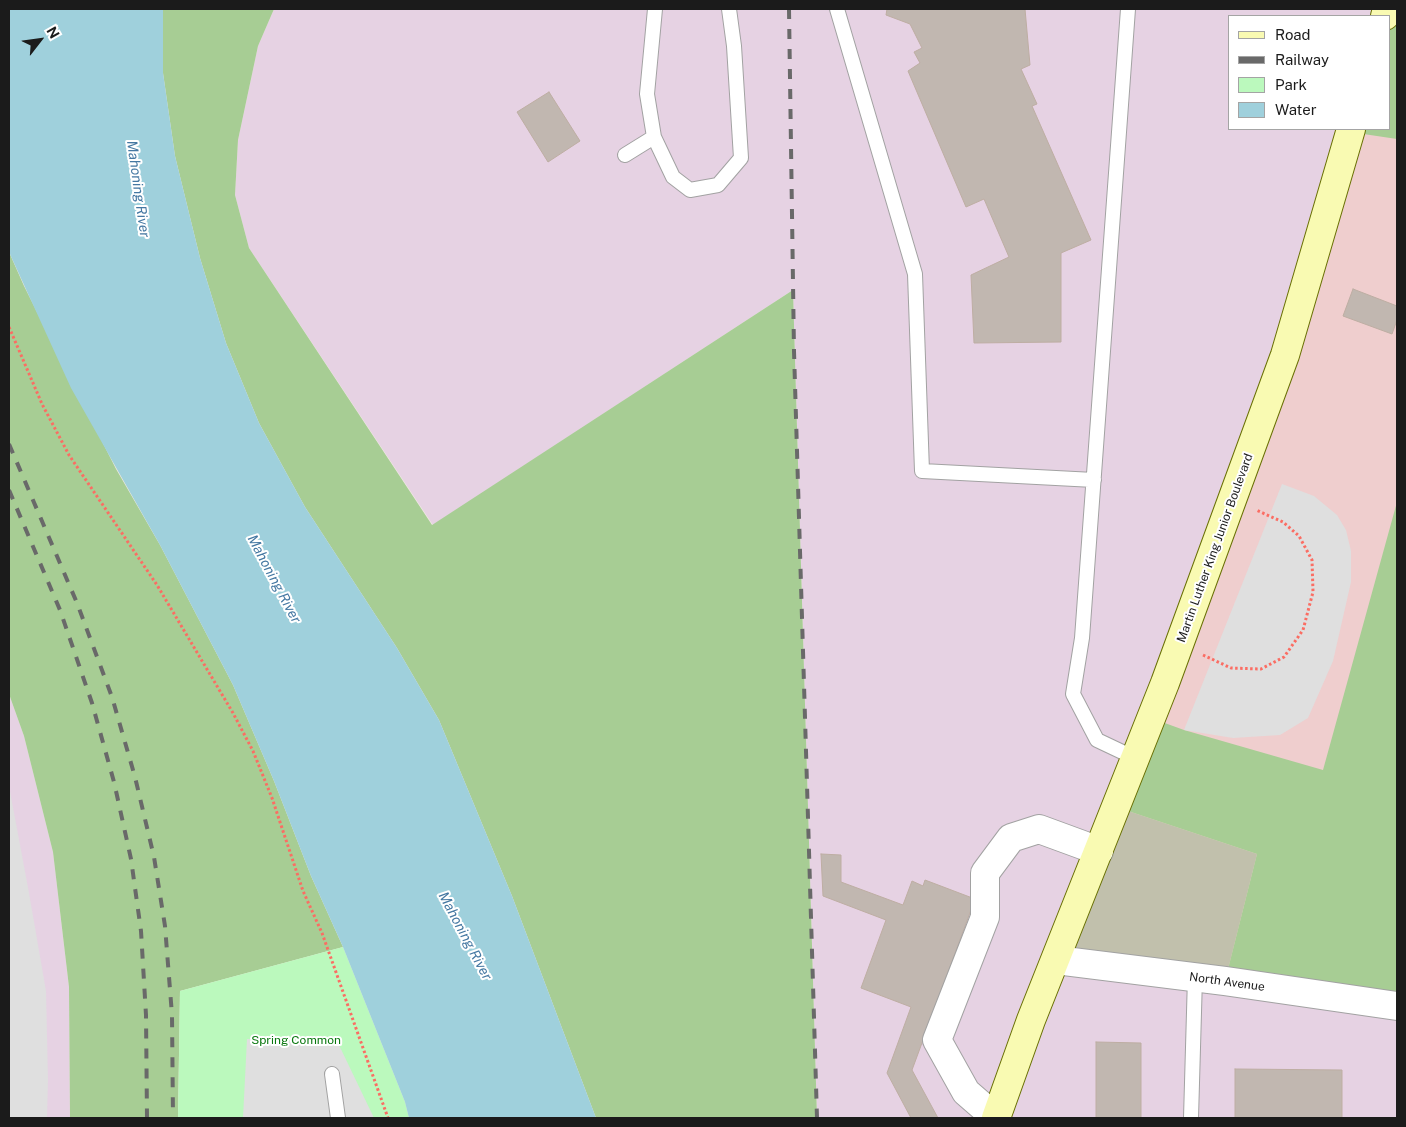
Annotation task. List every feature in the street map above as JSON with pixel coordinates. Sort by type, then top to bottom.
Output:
[{"type":"main road","name":"Martin Luther King Junior Boulevard","points":[[996,1118],[1031,1020],[1179,645],[1285,356],[1351,130]]},
{"type":"street","points":[[996,1118],[966,1092],[937,1040],[985,917],[985,873],[1011,838],[1039,829],[1099,851]]},
{"type":"street","name":"North Avenue","points":[[1056,960],[1194,977],[1397,1006]]},
{"type":"lane","points":[[655,9],[646,94],[654,137],[672,177],[690,190],[718,185],[741,158],[734,46],[729,9]]},
{"type":"lane","points":[[837,9],[915,274],[922,470],[1094,480]]},
{"type":"lane","points":[[1128,9],[1082,638],[1072,694],[1096,740],[1135,758]]},
{"type":"lane","points":[[625,155],[654,137]]},
{"type":"lane","points":[[1190,1118],[1194,977]]},
{"type":"lane","points":[[332,1074],[338,1118]]},
{"type":"path","points":[[9,327],[42,404],[69,455],[157,585],[233,713],[253,751],[272,798],[303,891],[322,933],[388,1118]]},
{"type":"path","points":[[1179,645],[1231,668],[1261,668],[1284,657],[1303,630],[1313,592],[1312,560],[1299,536],[1283,522],[1233,499]]},
{"type":"shaded area","points":[[274,9],[1387,9],[1385,15],[1228,15],[1228,130],[1351,130],[1056,960],[1397,1006],[1397,1118],[817,1118],[793,290],[433,525],[249,248],[235,195],[238,140],[258,46]]},
{"type":"shaded area","points":[[1397,9],[1397,1118],[1009,1086],[1351,130],[1391,130]]},
{"type":"shaded area","points":[[1282,484],[1314,496],[1337,515],[1346,530],[1351,551],[1351,582],[1333,661],[1308,718],[1280,735],[1233,738],[1184,730]]},
{"type":"shaded area","points":[[9,694],[24,736],[53,852],[69,987],[70,1118],[9,1118]]},
{"type":"shaded area","points":[[9,786],[46,991],[47,1118],[9,1118]]},
{"type":"shaded area","points":[[1116,807],[1257,854],[1225,981],[1056,960]]},
{"type":"shaded area","points":[[247,1039],[338,1043],[374,1118],[243,1118]]},
{"type":"green space","points":[[163,9],[274,9],[258,46],[238,140],[235,195],[249,248],[432,525],[793,290],[817,1118],[596,1118],[512,896],[439,720],[397,648],[305,507],[259,423],[226,343],[200,258],[175,156],[163,73]]},
{"type":"green space","points":[[1397,9],[1397,139],[1350,132],[1351,130],[1391,130],[1391,15]]},
{"type":"green space","points":[[9,252],[24,286],[116,469],[160,545],[233,685],[274,781],[311,876],[343,947],[180,991],[178,1118],[70,1118],[69,987],[53,852],[24,736],[9,694]]},
{"type":"green space","points":[[1397,502],[1397,1006],[1225,981],[1257,854],[1116,807],[1151,718],[1184,730],[1323,770]]},
{"type":"green space","name":"Spring Common","points":[[343,947],[405,1102],[409,1118],[178,1118],[180,991]]},
{"type":"water","name":"Mahoning River","points":[[9,9],[163,9],[163,73],[175,156],[200,258],[226,343],[259,423],[305,507],[397,648],[439,720],[512,896],[596,1118],[409,1118],[405,1102],[343,947],[311,876],[274,781],[233,685],[160,545],[71,388],[9,252]]},
{"type":"building","points":[[887,9],[1025,9],[1030,65],[1021,69],[1037,104],[1032,106],[1091,240],[1061,253],[1061,342],[974,343],[971,275],[1009,257],[984,199],[966,207],[908,71],[920,63],[914,52],[922,48],[910,24],[886,15]]},
{"type":"building","points":[[549,92],[580,141],[548,162],[517,112]]},
{"type":"building","points":[[1353,289],[1397,306],[1397,320],[1392,334],[1343,316]]},
{"type":"building","points":[[821,854],[841,855],[841,882],[903,905],[912,881],[923,886],[925,880],[975,899],[912,1070],[938,1118],[911,1118],[887,1073],[911,1007],[861,988],[886,920],[823,896]]},
{"type":"building","points":[[1096,1042],[1141,1043],[1141,1118],[1096,1118]]},
{"type":"building","points":[[1235,1069],[1342,1070],[1342,1118],[1235,1118]]},
{"type":"railway","points":[[789,9],[794,351],[817,1118]]},
{"type":"railway","points":[[9,444],[77,603],[112,697],[135,777],[154,857],[165,926],[172,1015],[173,1118]]},
{"type":"railway","points":[[9,490],[60,610],[92,703],[114,782],[131,859],[141,931],[146,1015],[147,1118]]}]
